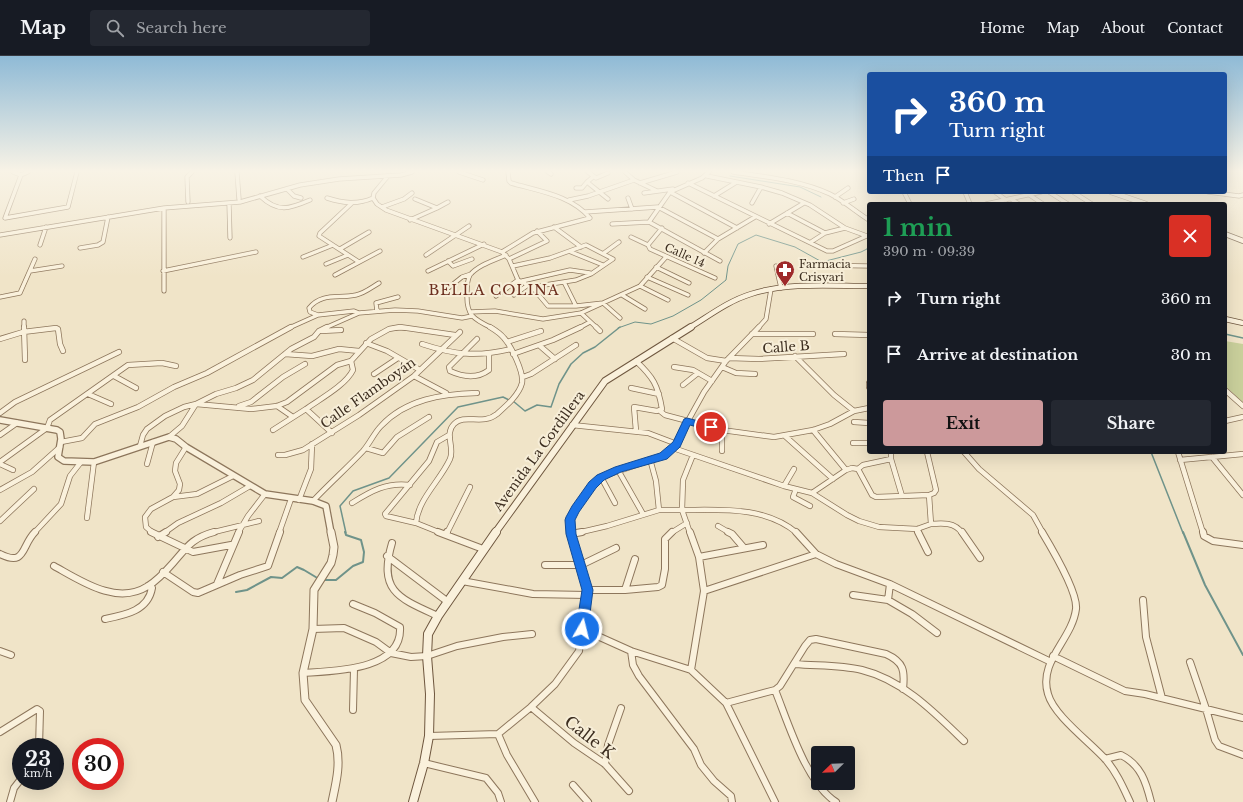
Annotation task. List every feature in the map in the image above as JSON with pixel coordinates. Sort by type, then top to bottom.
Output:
[{"type":"main road","points":[[1227,235],[1243,241]]},
{"type":"main road","name":"Avenida La Cordillera","points":[[413,802],[424,763],[429,736],[430,694],[427,656],[428,634],[438,616],[483,548],[604,381],[726,305],[751,294],[781,288],[867,286]]},
{"type":"main road","points":[[1227,319],[1243,323]]},
{"type":"street","points":[[9,207],[5,218],[68,207]]},
{"type":"street","points":[[0,235],[164,208],[179,207]]},
{"type":"street","points":[[229,207],[230,238]]},
{"type":"street","points":[[275,207],[281,209],[294,207]]},
{"type":"street","points":[[348,207],[319,234],[321,238],[359,262]]},
{"type":"street","points":[[382,207],[410,220],[484,244],[504,253],[509,259],[520,280],[532,287],[548,306],[576,306],[603,303],[620,318]]},
{"type":"street","points":[[447,289],[462,277],[471,274],[537,232],[590,218],[578,207]]},
{"type":"street","points":[[585,212],[658,207],[718,238]]},
{"type":"street","points":[[649,222],[658,207]]},
{"type":"street","points":[[698,207],[737,228]]},
{"type":"street","points":[[735,207],[769,224],[831,251],[867,236]]},
{"type":"street","points":[[769,224],[798,207]]},
{"type":"street","points":[[810,207],[845,228],[867,236]]},
{"type":"street","points":[[849,207],[867,219]]},
{"type":"street","points":[[164,208],[164,291]]},
{"type":"street","points":[[410,220],[437,208]]},
{"type":"street","points":[[787,213],[825,233]]},
{"type":"street","points":[[80,248],[98,245],[103,242],[108,217]]},
{"type":"street","points":[[704,253],[718,238],[754,217]]},
{"type":"street","points":[[612,224],[649,222],[720,261]]},
{"type":"street","points":[[426,255],[433,252],[469,226]]},
{"type":"street","points":[[40,245],[46,227]]},
{"type":"street","points":[[554,227],[582,247]]},
{"type":"street","points":[[648,246],[662,228]]},
{"type":"street","points":[[811,242],[825,233],[845,228]]},
{"type":"street","points":[[340,249],[369,232]]},
{"type":"street","points":[[509,259],[547,241],[537,232]]},
{"type":"street","name":"Calle 14","points":[[631,237],[666,256],[715,278]]},
{"type":"street","points":[[604,253],[619,242]]},
{"type":"street","points":[[428,271],[484,244]]},
{"type":"street","points":[[303,257],[332,245]]},
{"type":"street","points":[[513,266],[543,261],[571,252],[586,245],[613,259],[592,274],[576,280],[532,287]]},
{"type":"street","points":[[335,275],[380,251]]},
{"type":"street","points":[[163,271],[256,252]]},
{"type":"street","points":[[571,252],[603,265]]},
{"type":"street","points":[[326,264],[348,255]]},
{"type":"street","points":[[470,312],[495,311],[543,319],[581,313],[640,286],[666,256]]},
{"type":"street","points":[[0,297],[20,293],[35,259]]},
{"type":"street","points":[[448,261],[453,266],[472,259]]},
{"type":"street","points":[[810,265],[867,266]]},
{"type":"street","points":[[30,271],[62,266]]},
{"type":"street","points":[[776,266],[781,288]]},
{"type":"street","points":[[656,267],[689,283]]},
{"type":"street","points":[[496,296],[520,280],[570,270],[592,274]]},
{"type":"street","points":[[416,523],[417,512],[451,458],[452,451],[449,435],[453,425],[458,421],[489,419],[507,403],[521,386],[523,377],[511,349],[501,334],[472,316],[466,301],[468,282],[471,274]]},
{"type":"street","points":[[647,277],[688,295]]},
{"type":"street","points":[[564,282],[576,306]]},
{"type":"street","points":[[318,315],[310,312],[309,308],[319,299],[324,297],[358,295],[379,283]]},
{"type":"street","points":[[514,295],[528,285]]},
{"type":"street","points":[[640,286],[668,300]]},
{"type":"street","points":[[429,736],[498,734],[531,707],[554,684],[579,650],[587,593],[571,534],[570,520],[575,509],[592,485],[601,477],[650,459],[664,456],[675,446],[687,421],[712,381],[727,360],[766,318],[771,289]]},
{"type":"street","points":[[622,295],[645,309]]},
{"type":"street","points":[[377,311],[376,303],[398,297]]},
{"type":"street","points":[[140,446],[143,435],[155,423],[178,410],[253,380],[296,345],[314,337],[319,331],[359,313],[405,310],[462,318],[472,316]]},
{"type":"street","points":[[0,490],[27,476],[48,460],[61,445],[82,438],[95,424],[138,407],[174,387],[207,373],[270,338],[318,315],[354,311],[359,313]]},
{"type":"street","points":[[581,313],[600,331]]},
{"type":"street","points":[[24,321],[23,332],[25,360]]},
{"type":"street","points":[[513,354],[540,346],[568,335],[590,322]]},
{"type":"street","points":[[196,404],[251,409],[277,406],[296,396],[325,373],[337,366],[351,361],[366,343],[379,334],[400,326],[455,335]]},
{"type":"street","points":[[0,339],[23,332],[56,328],[58,329],[60,344],[63,351]]},
{"type":"street","points":[[319,331],[341,330]]},
{"type":"street","points":[[507,342],[541,331]]},
{"type":"street","name":"Calle Flamboyán","points":[[278,455],[294,453],[332,433],[359,415],[414,376],[442,350],[455,335],[460,332]]},
{"type":"street","points":[[752,334],[813,334]]},
{"type":"street","points":[[835,334],[867,335]]},
{"type":"street","name":"Calle B","points":[[672,338],[707,358],[727,360],[844,354]]},
{"type":"street","points":[[477,339],[449,367],[450,371],[477,377],[482,376],[489,370],[489,355]]},
{"type":"street","points":[[366,343],[384,349],[420,370]]},
{"type":"street","points":[[422,344],[461,355],[489,355],[511,349]]},
{"type":"street","points":[[523,377],[556,359],[576,345]]},
{"type":"street","points":[[540,346],[556,359]]},
{"type":"street","points":[[285,354],[312,356],[339,349],[360,351]]},
{"type":"street","points":[[0,413],[16,402],[119,352]]},
{"type":"street","points":[[795,356],[834,394],[854,411]]},
{"type":"street","points":[[374,374],[398,358]]},
{"type":"street","points":[[273,430],[306,409],[339,385],[352,372],[353,369],[351,361]]},
{"type":"street","points":[[636,361],[654,379],[662,409],[660,411]]},
{"type":"street","points":[[13,470],[0,463],[47,428],[50,420],[128,365],[162,363],[176,366]]},
{"type":"street","points":[[236,407],[251,402],[283,377],[305,364]]},
{"type":"street","points":[[674,367],[693,370],[712,381]]},
{"type":"street","points":[[722,367],[736,372],[756,374]]},
{"type":"street","points":[[683,385],[698,374]]},
{"type":"street","points":[[114,376],[136,388]]},
{"type":"street","points":[[414,376],[446,393]]},
{"type":"street","points":[[631,388],[659,394]]},
{"type":"street","points":[[1227,392],[1243,406]]},
{"type":"street","points":[[313,501],[366,448],[380,428],[404,408],[420,401],[446,393],[477,393]]},
{"type":"street","points":[[88,394],[111,404]]},
{"type":"street","points":[[0,420],[57,430],[60,432],[61,445],[57,453],[60,460],[94,462],[169,437],[182,426],[196,404]]},
{"type":"street","points":[[277,406],[293,417]]},
{"type":"street","points":[[636,431],[634,407],[660,411],[664,415],[722,430],[766,437],[785,436],[812,430],[830,424],[854,411],[867,408]]},
{"type":"street","points":[[306,409],[332,433]]},
{"type":"street","points":[[366,448],[381,454],[397,437],[429,417]]},
{"type":"street","points":[[1227,420],[1243,417]]},
{"type":"street","points":[[854,422],[867,423]]},
{"type":"street","points":[[0,435],[16,423]]},
{"type":"street","points":[[572,425],[648,433],[693,455],[784,486],[812,493],[847,515],[859,521],[879,527],[918,529],[931,524],[948,523],[960,529],[980,558]]},
{"type":"street","points":[[722,430],[722,452]]},
{"type":"street","points":[[812,430],[846,470]]},
{"type":"street","points":[[449,435],[437,442],[429,461],[385,514],[386,516],[398,520],[416,523],[483,548]]},
{"type":"street","points":[[785,436],[833,479]]},
{"type":"street","points":[[169,437],[176,439],[186,447],[265,494],[313,501],[326,506],[334,547],[330,563],[325,574],[317,584],[314,597],[313,629],[303,673],[305,700],[336,744],[338,752],[336,782],[332,802]]},
{"type":"street","points":[[147,464],[152,442]]},
{"type":"street","points":[[853,443],[867,443]]},
{"type":"street","points":[[299,500],[311,469],[312,444]]},
{"type":"street","points":[[186,447],[176,463],[175,471],[180,484],[179,490],[173,497],[151,509],[145,517],[146,527],[158,537],[187,547],[193,552],[231,545]]},
{"type":"street","points":[[891,454],[891,459],[902,496]]},
{"type":"street","points":[[858,469],[872,495],[876,497],[929,495],[934,493],[936,490],[927,454]]},
{"type":"street","points":[[966,454],[980,469],[1032,515],[1062,566],[1074,598],[1076,609],[1068,632],[1052,659],[1048,672],[1047,692],[1050,701],[1062,716],[1105,759],[1119,778],[1130,802]]},
{"type":"street","points":[[1178,454],[1204,536],[1214,541],[1243,545]]},
{"type":"street","points":[[1180,460],[1243,454]]},
{"type":"street","points":[[691,670],[704,591],[699,556],[682,510],[683,480],[693,455]]},
{"type":"street","points":[[1212,457],[1243,495]]},
{"type":"street","points":[[650,459],[656,481],[659,510]]},
{"type":"street","points":[[812,493],[846,470],[852,468],[858,469],[863,465],[891,459]]},
{"type":"street","points":[[0,554],[16,560],[21,556],[32,535],[61,504],[70,476],[81,462]]},
{"type":"street","points":[[87,518],[94,462]]},
{"type":"street","points":[[784,486],[794,469]]},
{"type":"street","points":[[618,470],[643,514]]},
{"type":"street","points":[[173,497],[184,498],[194,496],[233,476]]},
{"type":"street","points":[[601,477],[615,503]]},
{"type":"street","points":[[352,503],[380,487],[391,484],[410,485]]},
{"type":"street","points":[[158,537],[178,523],[221,503],[250,486]]},
{"type":"street","points":[[446,534],[470,487]]},
{"type":"street","points":[[0,521],[34,489]]},
{"type":"street","points":[[796,489],[793,497],[810,506]]},
{"type":"street","points":[[217,584],[231,545],[240,526],[265,494]]},
{"type":"street","points":[[929,495],[931,524]]},
{"type":"street","points":[[163,572],[193,592],[198,592],[268,566],[291,499]]},
{"type":"street","points":[[571,534],[607,526],[659,510],[729,510],[765,516],[784,522],[796,532],[816,554],[836,564],[890,584],[1125,691],[1162,698],[1243,718]]},
{"type":"street","points":[[54,566],[106,592],[121,595],[136,592],[148,586],[181,556],[194,540],[210,534],[259,521]]},
{"type":"street","points":[[462,581],[533,594],[587,593],[658,587],[662,585],[665,569],[665,539],[670,533],[687,523]]},
{"type":"street","points":[[718,526],[732,534],[744,548]]},
{"type":"street","points":[[918,529],[928,552]]},
{"type":"street","points":[[392,543],[387,556],[386,566],[387,579],[392,588],[415,606],[438,616]]},
{"type":"street","points":[[699,556],[763,545]]},
{"type":"street","points":[[545,565],[580,565],[616,548]]},
{"type":"street","points":[[704,591],[725,586],[816,554]]},
{"type":"street","points":[[387,556],[448,602]]},
{"type":"street","points":[[625,590],[635,559]]},
{"type":"street","points":[[888,600],[890,584]]},
{"type":"street","points":[[105,619],[129,614],[146,604],[152,595],[152,588],[148,586]]},
{"type":"street","points":[[853,595],[888,600],[912,614],[937,633]]},
{"type":"street","points":[[1143,600],[1146,637],[1153,658],[1162,698]]},
{"type":"street","points":[[303,673],[354,669],[378,661],[391,653],[400,636],[400,627],[375,612],[353,604]]},
{"type":"street","points":[[313,629],[344,628],[376,642],[391,653],[411,657],[427,656],[457,646],[503,637],[532,634]]},
{"type":"street","points":[[582,629],[630,651],[691,670],[726,703],[775,802]]},
{"type":"street","points":[[726,703],[775,690],[780,686],[805,646],[810,640],[816,639],[886,654],[896,658],[901,663],[904,676],[903,689]]},
{"type":"street","points":[[0,651],[11,655]]},
{"type":"street","points":[[630,651],[633,664],[639,676],[694,749],[701,765],[714,781],[731,796],[732,802]]},
{"type":"street","points":[[1190,662],[1210,719],[1215,740],[1219,746],[1243,755]]},
{"type":"street","points":[[794,664],[857,669],[872,673],[903,689],[932,710],[964,741]]},
{"type":"street","points":[[353,710],[354,669]]},
{"type":"street","points":[[775,690],[806,766],[828,797],[836,802]]},
{"type":"street","name":"Calle K","points":[[531,707],[574,743],[605,764],[629,791]]},
{"type":"street","points":[[605,764],[608,744],[621,708]]},
{"type":"street","points":[[0,732],[32,710],[37,710],[40,711],[40,738]]},
{"type":"street","points":[[498,734],[507,755],[535,802]]},
{"type":"street","points":[[1105,759],[1121,755],[1134,762],[1140,768],[1151,802]]},
{"type":"street","points":[[424,763],[486,778],[498,793],[501,802]]},
{"type":"street","points":[[573,785],[588,802]]},
{"type":"street","points":[[10,802],[13,790]]},
{"type":"green space","points":[[1227,341],[1243,344],[1243,402],[1227,388]]},
{"type":"waterway","points":[[619,328],[635,322],[651,324],[673,316],[701,300],[726,280],[728,266],[738,244],[756,235],[795,247],[822,262],[861,252],[867,249]]},
{"type":"waterway","points":[[513,401],[525,411],[537,405],[551,407],[559,384],[571,364],[583,353],[595,347],[619,328]]},
{"type":"waterway","points":[[1227,334],[1243,338]]},
{"type":"waterway","points":[[346,533],[340,506],[353,491],[389,478],[458,407],[503,397],[509,400]]},
{"type":"waterway","points":[[1152,454],[1183,533]]},
{"type":"waterway","points":[[323,580],[336,580],[353,566],[363,562],[364,552],[361,540],[346,535],[345,532]]},
{"type":"waterway","points":[[1183,532],[1205,585],[1243,655]]},
{"type":"waterway","points":[[236,592],[247,590],[271,577],[282,578],[297,567],[319,579]]},
{"type":"place","name":"Farmacia Crisyari","points":[[785,287]]},
{"type":"district","name":"BELLA COLINA","points":[[494,290]]},
{"type":"route","points":[[582,629],[587,590],[571,534],[570,520],[575,509],[592,485],[601,477],[650,459],[664,456],[677,444],[687,421],[711,427]]}]
